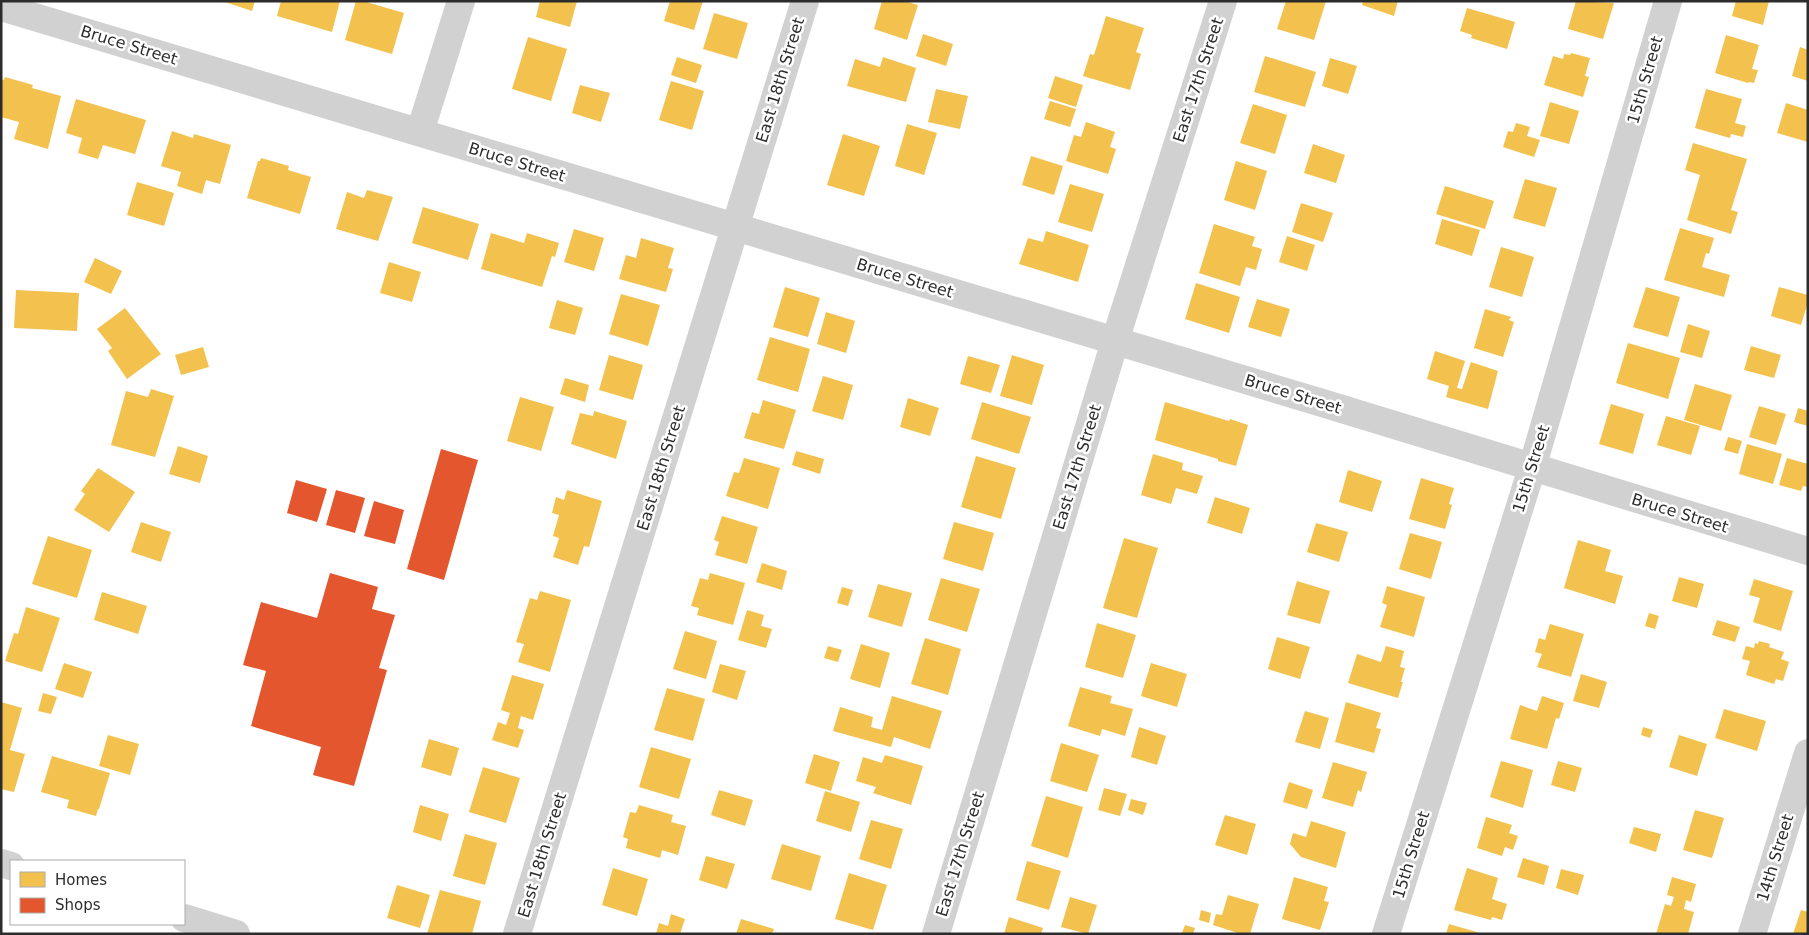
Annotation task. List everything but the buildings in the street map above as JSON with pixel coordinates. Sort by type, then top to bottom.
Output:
[{"type":"street","points":[[420,132],[461,1]]},
{"type":"street","name":"East 18th Street","points":[[518,934],[804,1]]},
{"type":"street","name":"East 17th Street","points":[[936,934],[1115,341],[1224,1]]},
{"type":"street","name":"15th Street","points":[[1386,934],[1532,468],[1668,1]]},
{"type":"street","name":"Bruce Street","points":[[1,7],[1808,551]]},
{"type":"street","name":"14th Street","points":[[1752,934],[1808,753]]},
{"type":"street","points":[[185,918],[236,934]]}]
